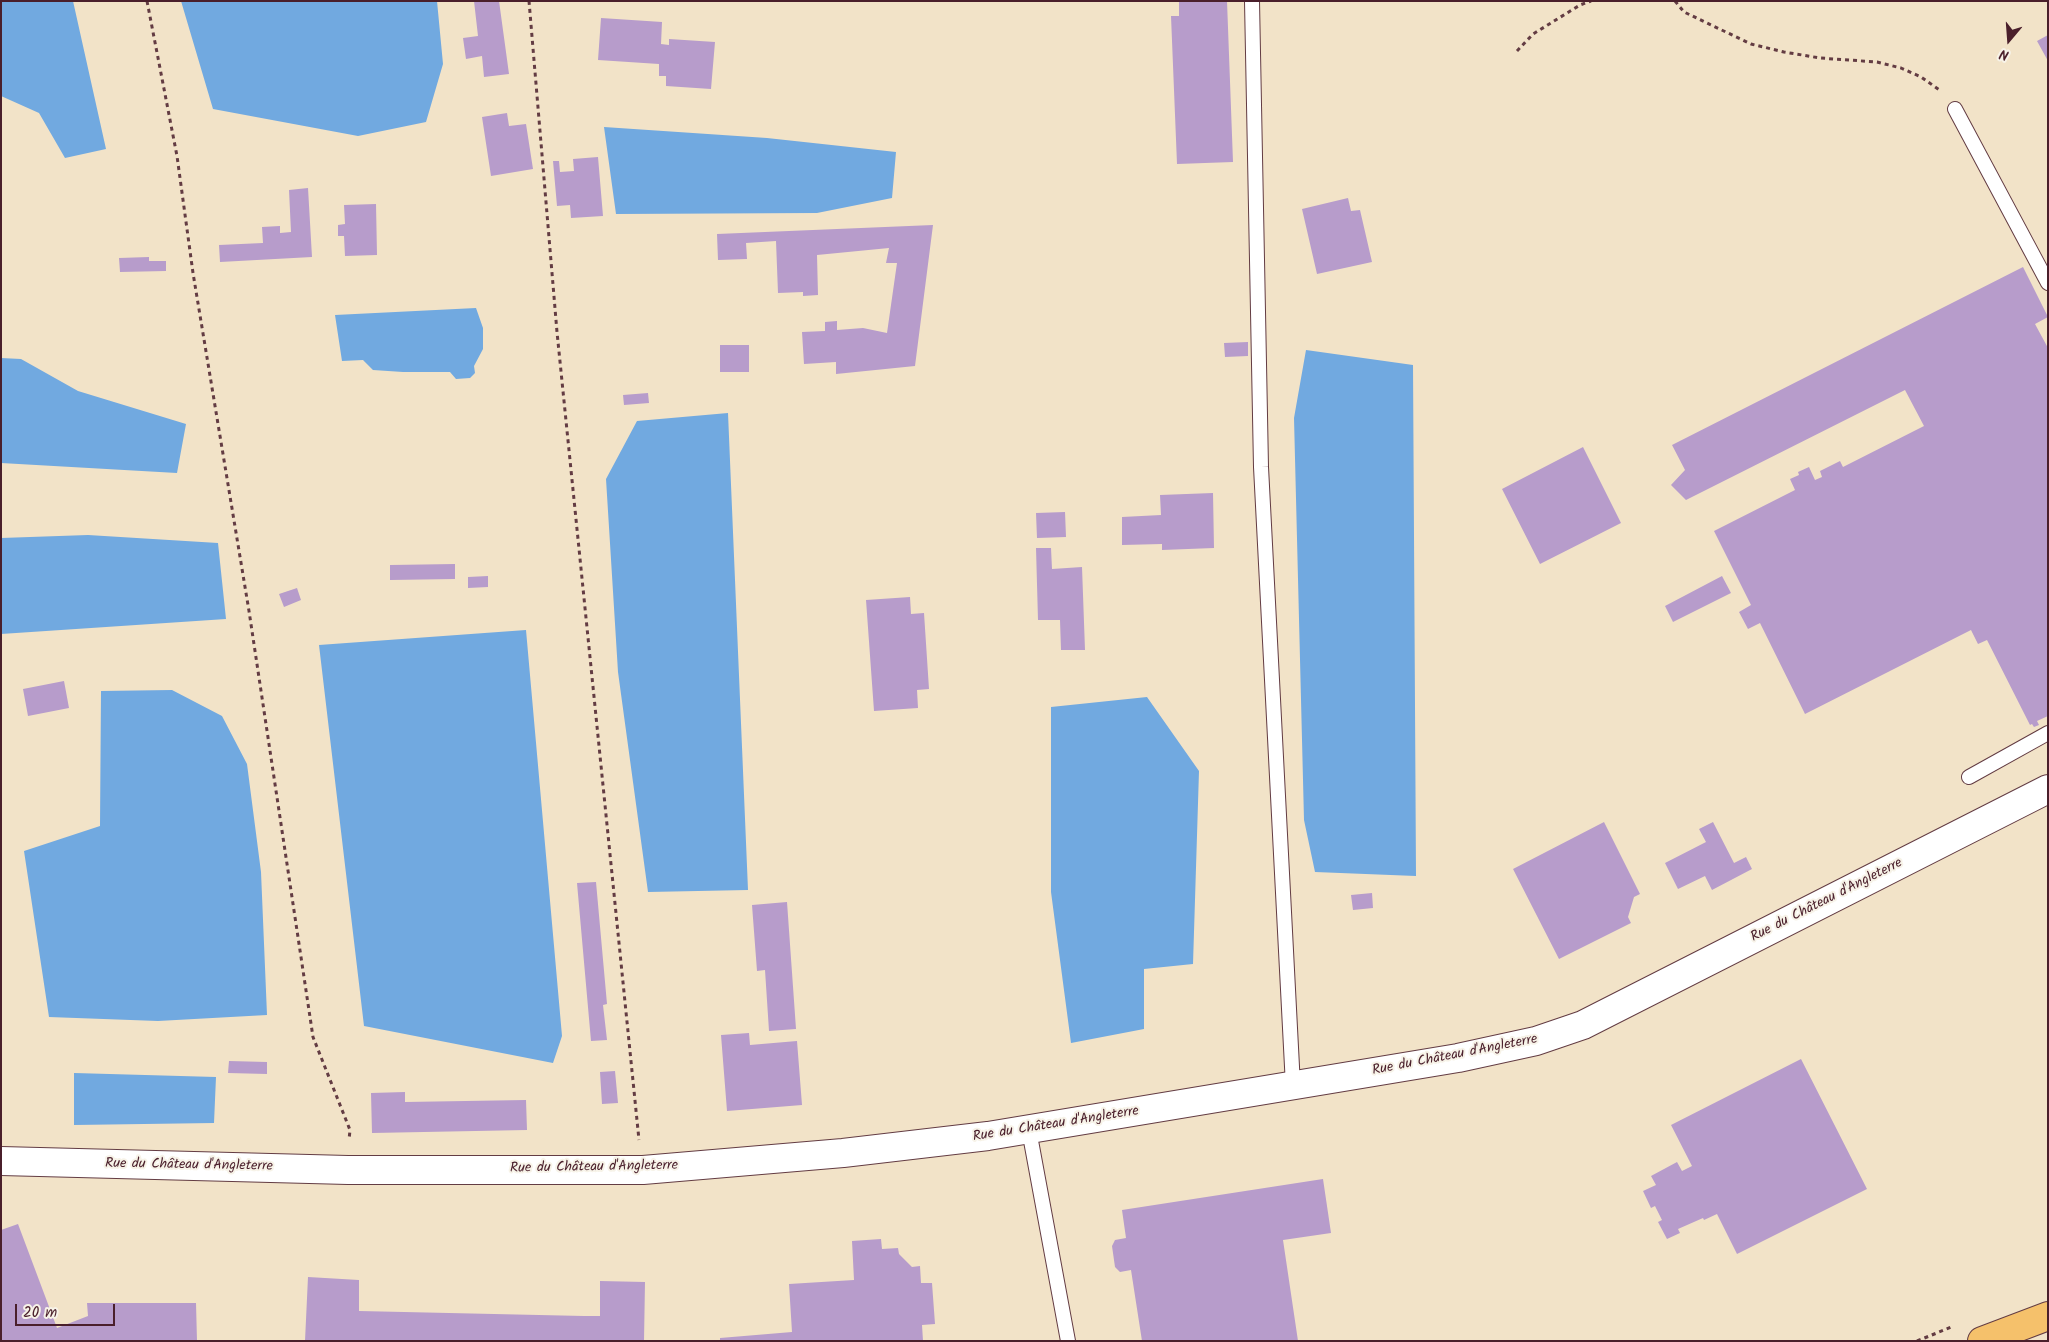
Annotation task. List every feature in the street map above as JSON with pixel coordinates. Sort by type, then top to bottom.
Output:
[{"type":"main road","points":[[1982,1341],[2048,1316]]},
{"type":"street","name":"Rue du Château d'Angleterre","points":[[1,1161],[348,1170],[643,1170],[843,1153],[988,1136],[1458,1058],[1536,1041],[1582,1025],[2048,789]]},
{"type":"lane","points":[[1252,1],[1261,467],[1293,1086]]},
{"type":"lane","points":[[1955,109],[2048,283]]},
{"type":"lane","points":[[1969,777],[2048,733]]},
{"type":"lane","points":[[1029,1130],[1068,1341]]},
{"type":"path","points":[[147,1],[177,156],[193,273],[249,611],[313,1037],[350,1130],[348,1170]]},
{"type":"path","points":[[529,1],[557,332],[643,1170]]},
{"type":"path","points":[[1518,51],[1534,34],[1573,9],[1591,1]]},
{"type":"path","points":[[1675,1],[1684,12],[1751,44],[1820,58],[1870,61],[1901,68],[1922,78],[1940,90],[1955,109]]},
{"type":"water","points":[[1,1],[73,1],[106,149],[65,158],[39,113],[1,96]]},
{"type":"water","points":[[181,1],[437,1],[443,64],[426,122],[358,136],[213,109]]},
{"type":"water","points":[[604,127],[767,138],[896,152],[892,198],[817,213],[616,214]]},
{"type":"water","points":[[476,308],[483,328],[483,349],[474,366],[475,373],[470,378],[456,379],[450,372],[373,370],[363,360],[342,361],[335,315]]},
{"type":"water","points":[[1306,350],[1413,365],[1416,876],[1315,872],[1304,820],[1294,418]]},
{"type":"water","points":[[1,358],[21,359],[78,391],[186,424],[177,473],[1,463]]},
{"type":"water","points":[[728,413],[748,890],[648,892],[618,672],[606,479],[637,421]]},
{"type":"water","points":[[88,535],[218,543],[226,619],[1,634],[1,538]]},
{"type":"water","points":[[526,630],[562,1036],[553,1063],[364,1026],[319,645]]},
{"type":"water","points":[[172,690],[222,716],[247,764],[261,872],[267,1015],[158,1021],[49,1017],[24,851],[100,826],[101,691]]},
{"type":"water","points":[[1147,697],[1199,771],[1193,964],[1144,969],[1144,1029],[1071,1043],[1051,892],[1051,707]]},
{"type":"water","points":[[74,1073],[216,1077],[214,1123],[74,1125]]},
{"type":"building","points":[[474,1],[499,1],[509,74],[484,77],[482,56],[466,59],[463,38],[478,36]]},
{"type":"building","points":[[1179,1],[1227,1],[1233,162],[1177,164],[1171,16],[1179,16]]},
{"type":"building","points":[[601,18],[662,22],[661,44],[669,45],[669,39],[715,42],[711,89],[666,86],[666,76],[659,76],[659,64],[598,60]]},
{"type":"building","points":[[2048,35],[2048,61],[2037,41]]},
{"type":"building","points":[[507,113],[509,126],[526,124],[533,169],[491,176],[482,117]]},
{"type":"building","points":[[598,157],[603,216],[571,218],[570,205],[557,206],[553,161],[559,161],[560,172],[574,171],[573,159]]},
{"type":"building","points":[[308,188],[312,257],[220,262],[219,245],[263,243],[262,227],[280,226],[280,233],[291,232],[289,190]]},
{"type":"building","points":[[1348,198],[1351,211],[1360,210],[1372,262],[1317,274],[1302,209]]},
{"type":"building","points":[[376,204],[377,255],[345,256],[344,236],[338,236],[338,225],[345,224],[344,205]]},
{"type":"building","points":[[933,225],[915,366],[836,374],[836,362],[804,364],[802,332],[825,331],[825,322],[837,321],[837,330],[863,328],[887,333],[897,263],[886,263],[889,248],[817,255],[818,295],[803,296],[803,292],[778,293],[776,241],[746,243],[747,259],[718,260],[717,234]]},
{"type":"building","points":[[149,257],[149,261],[166,261],[166,271],[120,272],[119,258]]},
{"type":"building","points":[[2023,267],[2048,317],[2035,324],[2048,348],[2048,716],[2037,721],[2039,725],[2034,727],[2032,724],[2030,725],[1987,640],[1978,644],[1971,630],[1805,714],[1760,623],[1748,629],[1739,612],[1751,605],[1714,531],[1795,490],[1790,479],[1799,475],[1798,472],[1809,467],[1815,480],[1822,477],[1820,471],[1840,461],[1843,467],[1924,426],[1905,390],[1686,500],[1671,485],[1685,470],[1672,445]]},
{"type":"building","points":[[1248,342],[1248,356],[1225,357],[1224,343]]},
{"type":"building","points":[[720,345],[749,345],[749,372],[720,372]]},
{"type":"building","points":[[648,393],[649,403],[624,405],[623,395]]},
{"type":"building","points":[[1583,447],[1621,523],[1540,564],[1502,489]]},
{"type":"building","points":[[1213,493],[1214,548],[1162,550],[1162,544],[1122,545],[1122,517],[1161,515],[1160,495]]},
{"type":"building","points":[[1065,512],[1066,537],[1037,538],[1036,513]]},
{"type":"building","points":[[1036,548],[1051,548],[1052,569],[1082,567],[1085,650],[1061,650],[1060,620],[1038,620]]},
{"type":"building","points":[[455,564],[455,579],[390,580],[390,565]]},
{"type":"building","points":[[488,576],[488,587],[468,588],[468,577]]},
{"type":"building","points":[[1722,576],[1731,593],[1673,622],[1665,606]]},
{"type":"building","points":[[297,588],[301,600],[284,607],[279,594]]},
{"type":"building","points":[[910,597],[911,614],[924,613],[929,689],[917,690],[918,708],[874,711],[866,600]]},
{"type":"building","points":[[64,681],[69,708],[28,716],[23,689]]},
{"type":"building","points":[[1604,822],[1640,894],[1634,897],[1628,917],[1631,923],[1559,959],[1513,869]]},
{"type":"building","points":[[1713,822],[1734,863],[1746,857],[1752,869],[1712,890],[1705,876],[1678,889],[1665,863],[1706,842],[1699,829]]},
{"type":"building","points":[[596,882],[607,1004],[603,1005],[607,1040],[591,1041],[577,883]]},
{"type":"building","points":[[1372,893],[1373,908],[1353,910],[1351,895]]},
{"type":"building","points":[[787,902],[796,1029],[769,1031],[765,970],[757,971],[752,905]]},
{"type":"building","points":[[749,1033],[750,1045],[797,1041],[802,1105],[727,1111],[721,1035]]},
{"type":"building","points":[[1801,1059],[1867,1189],[1737,1254],[1717,1214],[1678,1229],[1680,1233],[1667,1239],[1658,1222],[1662,1220],[1655,1206],[1651,1208],[1643,1191],[1656,1185],[1651,1176],[1677,1162],[1682,1171],[1692,1166],[1671,1125]]},
{"type":"building","points":[[229,1061],[267,1062],[267,1074],[228,1073]]},
{"type":"building","points":[[615,1071],[618,1103],[602,1104],[600,1072]]},
{"type":"building","points":[[405,1092],[405,1102],[526,1100],[527,1130],[372,1133],[371,1093]]},
{"type":"building","points":[[1323,1179],[1331,1233],[1283,1240],[1298,1341],[1142,1341],[1131,1270],[1120,1272],[1115,1267],[1112,1246],[1115,1240],[1126,1238],[1122,1210]]},
{"type":"building","points":[[18,1224],[57,1328],[88,1316],[87,1303],[196,1303],[197,1341],[1,1341],[1,1230]]},
{"type":"building","points":[[881,1239],[882,1249],[898,1248],[899,1254],[912,1267],[920,1266],[921,1283],[932,1283],[935,1324],[922,1325],[923,1341],[720,1341],[720,1338],[792,1332],[789,1284],[854,1280],[852,1241]]},
{"type":"building","points":[[308,1277],[359,1280],[359,1311],[584,1316],[600,1316],[600,1281],[645,1282],[644,1341],[305,1341]]}]
